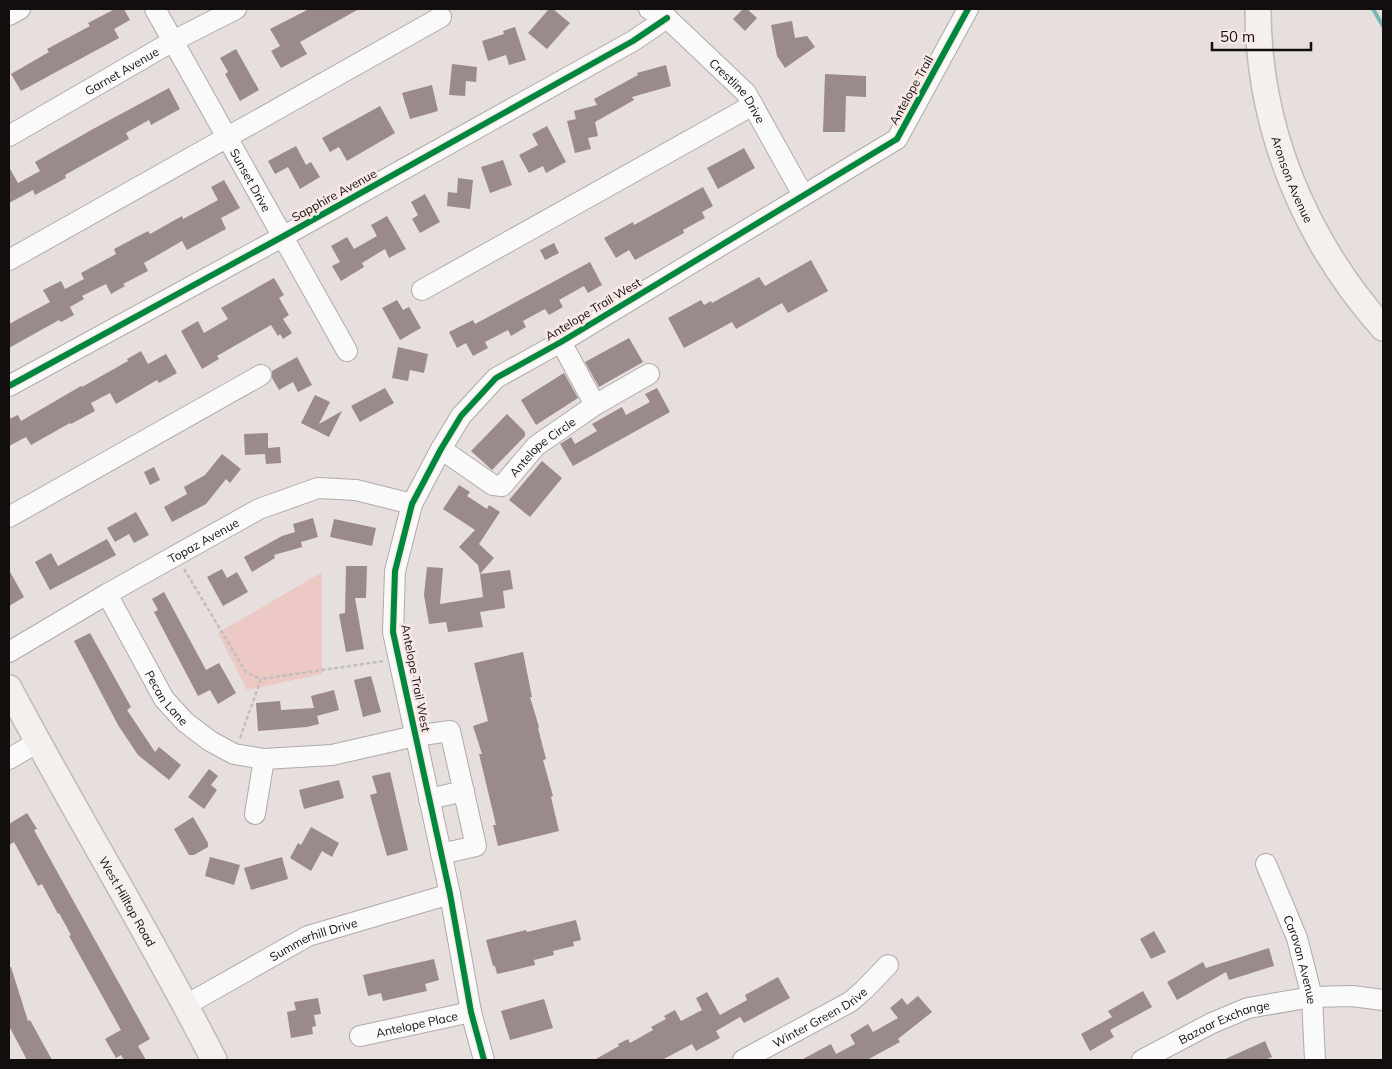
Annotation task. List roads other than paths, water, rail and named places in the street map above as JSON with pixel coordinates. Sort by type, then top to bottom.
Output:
[{"type":"main road","name":"Aronson Avenue","points":[[1258,9],[1258,41],[1265,92],[1271,123],[1283,159],[1299,198],[1322,245],[1335,266],[1383,328]]},
{"type":"main road","name":"West Hilltop Road","points":[[9,688],[186,1005],[214,1060]]},
{"type":"street","points":[[9,15],[20,9]]},
{"type":"street","name":"Sunset Drive","points":[[155,9],[347,351]]},
{"type":"street","name":"Garnet Avenue","points":[[9,136],[173,41],[236,9]]},
{"type":"street","name":"Crestline Drive","points":[[649,9],[667,18],[746,93],[803,195]]},
{"type":"street","name":"Antelope Trail","points":[[803,195],[897,139],[968,9]]},
{"type":"street","points":[[9,260],[441,17]]},
{"type":"street","name":"Sapphire Avenue","points":[[9,386],[634,41],[667,18]]},
{"type":"street","points":[[422,290],[753,105]]},
{"type":"street","name":"Antelope Trail West","points":[[484,1060],[471,1012],[450,894],[393,632],[395,571],[412,504],[461,416],[496,378],[561,342],[803,195]]},
{"type":"street","points":[[561,342],[595,404]]},
{"type":"street","name":"Antelope Circle","points":[[441,449],[493,485],[502,486],[536,446],[595,404],[649,374]]},
{"type":"street","points":[[9,517],[261,375]]},
{"type":"street","name":"Topaz Avenue","points":[[9,652],[107,594],[260,509],[318,488],[356,490],[412,504]]},
{"type":"street","name":"Pecan Lane","points":[[107,594],[164,699],[184,722],[210,741],[234,754],[264,759],[332,754],[415,736],[450,731],[464,791]]},
{"type":"street","points":[[9,759],[38,742]]},
{"type":"street","points":[[255,814],[264,759]]},
{"type":"street","points":[[429,799],[464,791],[476,846],[441,854]]},
{"type":"street","name":"Caravan Avenue","points":[[1266,864],[1297,938],[1312,997],[1315,1060]]},
{"type":"street","name":"Summerhill Drive","points":[[186,1005],[308,936],[450,894]]},
{"type":"street","name":"Winter Green Drive","points":[[743,1060],[850,1002],[888,965]]},
{"type":"street","name":"Bazaar Exchange","points":[[1142,1060],[1212,1022],[1248,1008],[1312,997],[1352,996],[1383,1000]]},
{"type":"street","name":"Antelope Place","points":[[360,1036],[471,1012]]},
{"type":"waterway","points":[[1373,9],[1383,26]]}]
